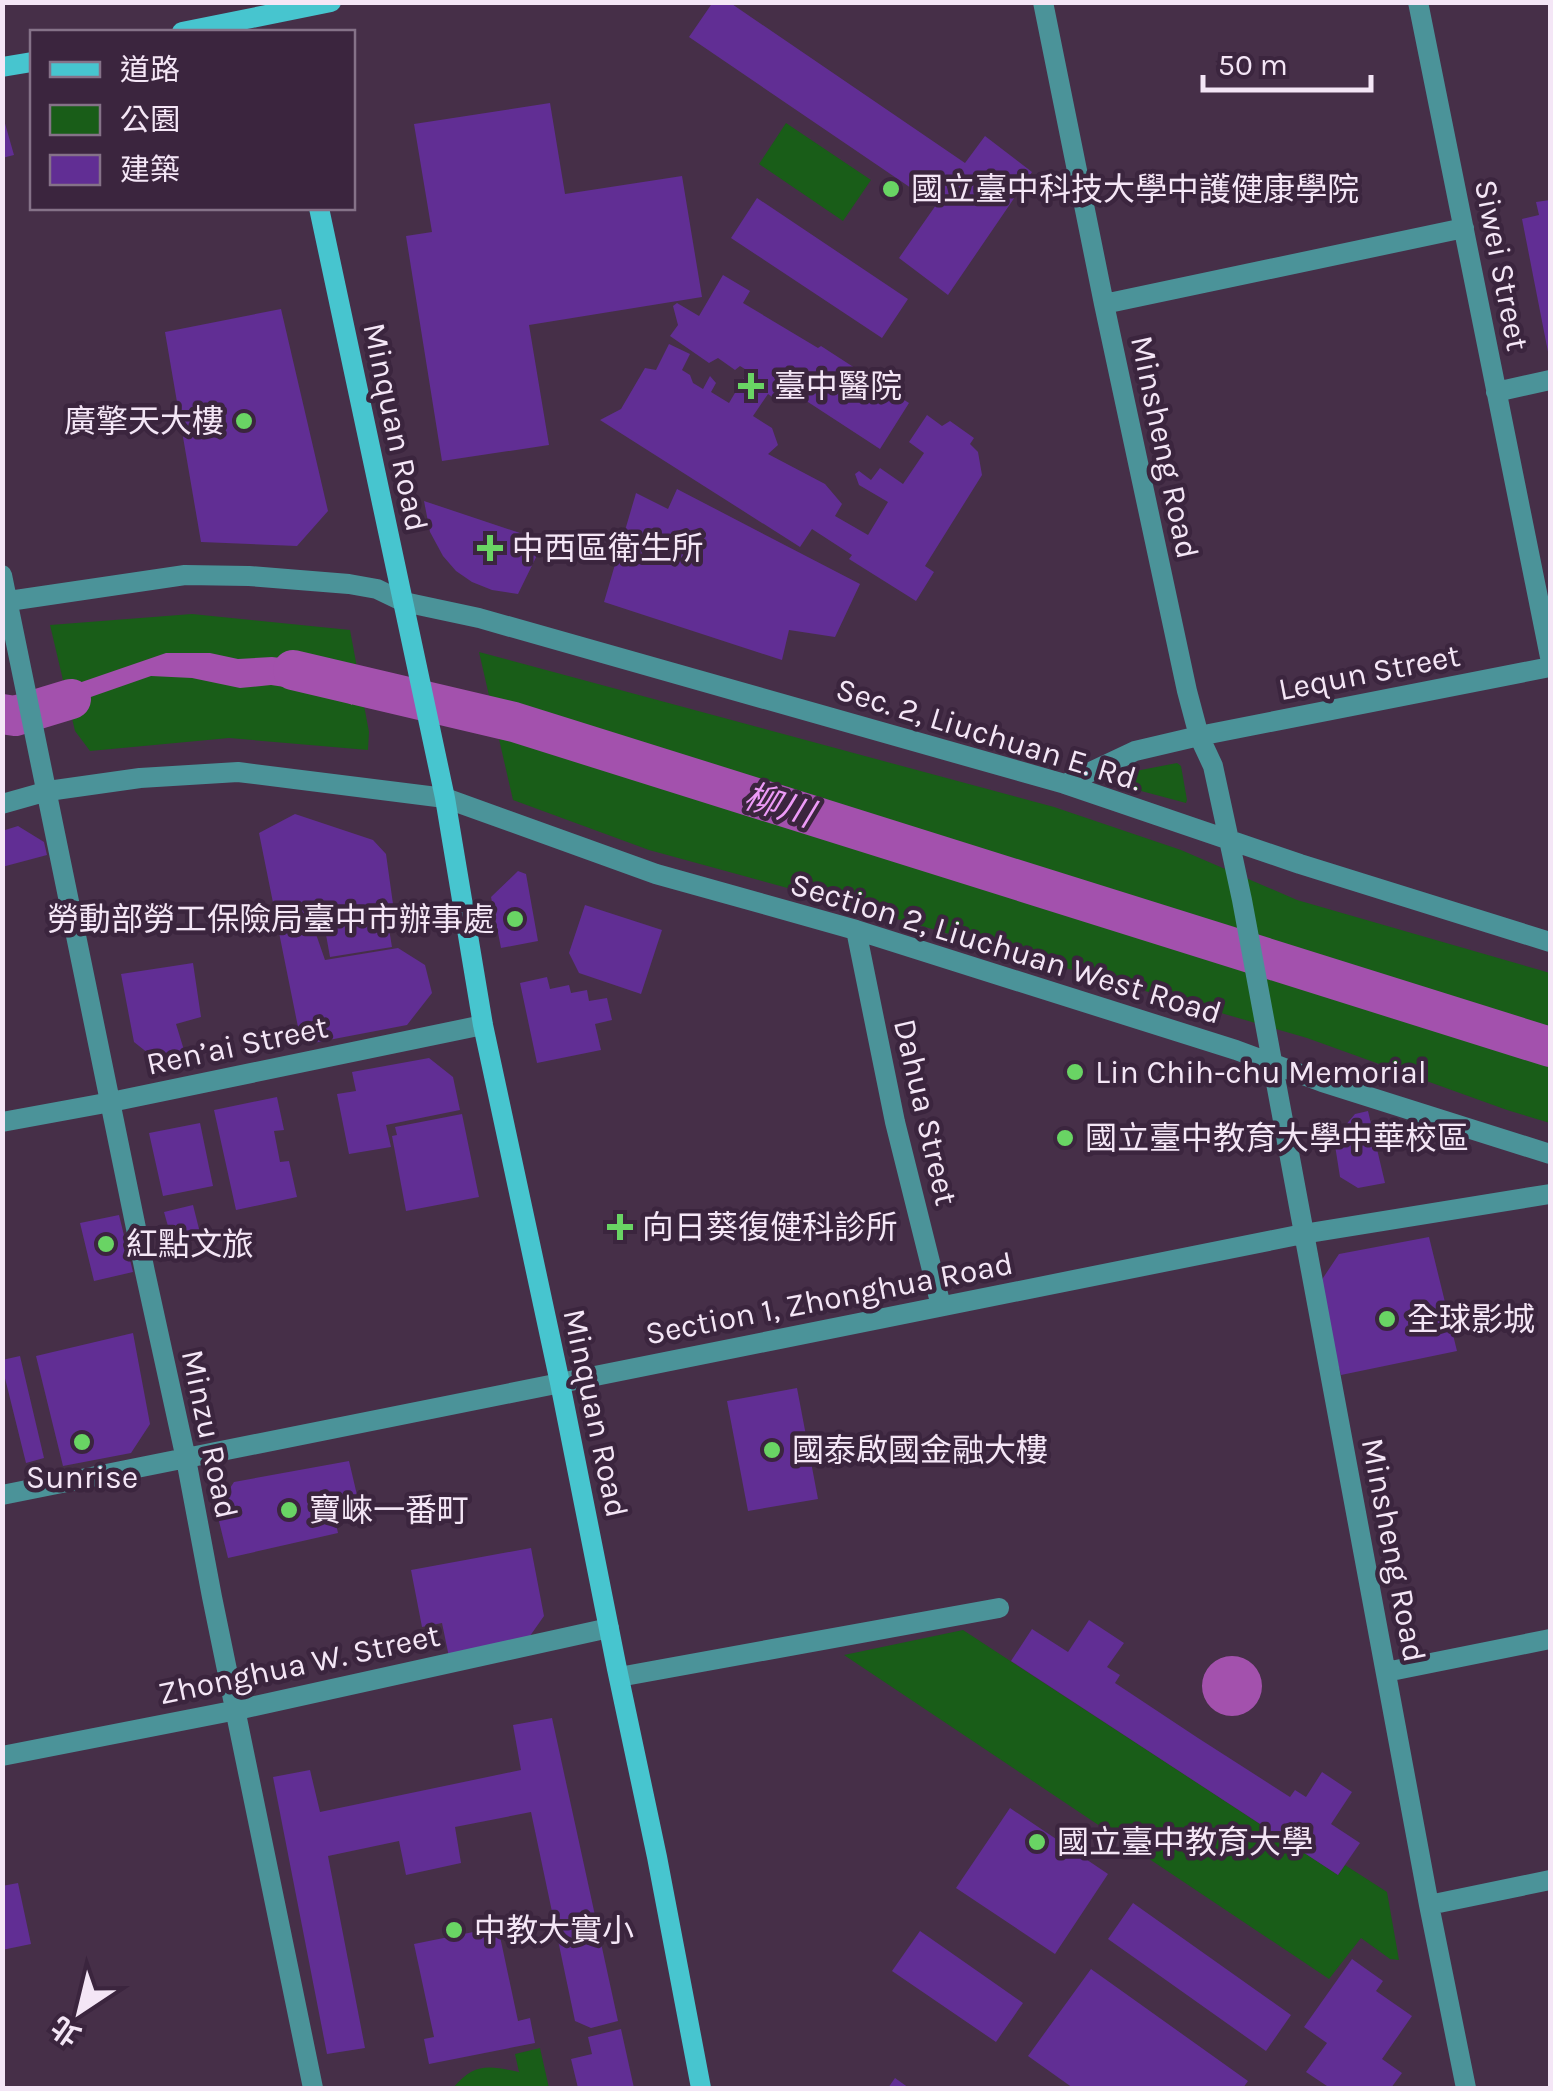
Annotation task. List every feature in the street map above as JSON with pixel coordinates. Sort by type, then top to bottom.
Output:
[{"type":"main road","points":[[194,30],[282,16],[332,2]]},
{"type":"main road","points":[[2,67],[30,62]]},
{"type":"main road","name":"Minquan Road","points":[[319,210],[445,798],[483,1024],[560,1383],[701,2088]]},
{"type":"street","name":"Minsheng Road","points":[[1043,2],[1187,692],[1199,736],[1213,766],[1242,900],[1466,2088]]},
{"type":"street","name":"Siwei Street","points":[[1418,2],[1550,657]]},
{"type":"street","points":[[1104,304],[1464,228]]},
{"type":"street","points":[[1496,392],[1550,380]]},
{"type":"street","points":[[2,575],[5,601]]},
{"type":"street","name":"Sec. 2, Liuchuan E. Rd.","points":[[5,601],[185,575],[268,577],[376,589],[404,602],[478,618],[1064,784],[1228,841],[1550,942]]},
{"type":"street","name":"Minzu Road","points":[[5,601],[48,791],[313,2088]]},
{"type":"street","name":"Lequn Street","points":[[1064,784],[1134,751],[1550,668]]},
{"type":"street","name":"Section 2, Liuchuan West Road","points":[[2,804],[48,791],[140,778],[238,772],[445,798],[656,874],[856,930],[1550,1154]]},
{"type":"street","name":"Dahua Street","points":[[856,930],[895,1122],[941,1306]]},
{"type":"street","name":"Ren’ai Street","points":[[2,1122],[483,1024]]},
{"type":"street","name":"Section 1, Zhonghua Road","points":[[2,1495],[1303,1234],[1550,1194]]},
{"type":"street","points":[[619,1677],[999,1608]]},
{"type":"street","name":"Zhonghua W. Street","points":[[2,1756],[237,1710],[609,1628]]},
{"type":"street","points":[[1386,1672],[1550,1640]]},
{"type":"street","points":[[1429,1905],[1550,1880]]},
{"type":"green space","points":[[786,123],[871,180],[843,221],[759,164]]},
{"type":"green space","points":[[192,614],[350,630],[369,732],[368,750],[229,738],[90,751],[75,731],[50,625]]},
{"type":"green space","points":[[479,652],[1054,807],[1181,850],[1297,900],[1550,973],[1550,1123],[1307,1038],[649,850],[513,800]]},
{"type":"green space","points":[[1177,763],[1181,766],[1186,803],[1109,780],[1110,776]]},
{"type":"green space","points":[[963,1630],[1338,1875],[1345,1865],[1387,1892],[1399,1960],[1390,1959],[1361,1938],[1329,1979],[844,1655]]},
{"type":"green space","points":[[540,2048],[549,2088],[453,2088],[468,2074],[483,2068],[519,2072],[515,2054]]},
{"type":"shaded area","points":[[166,653],[210,653],[238,659],[272,657],[340,665],[352,705],[332,694],[271,685],[240,688],[192,678],[151,676],[65,706],[3,717],[3,699],[70,686]]},
{"type":"shaded area","points":[[1232,1656],[1253,1665],[1262,1686],[1253,1707],[1232,1716],[1211,1707],[1202,1686],[1211,1665]]},
{"type":"pier","points":[[59,683],[65,711],[2,722],[2,694]]},
{"type":"building","points":[[713,2],[729,2],[965,163],[985,136],[1032,172],[948,295],[899,258],[936,205],[689,37]]},
{"type":"building","points":[[550,103],[565,194],[682,176],[702,297],[529,325],[549,445],[442,461],[406,236],[432,232],[414,124]]},
{"type":"building","points":[[2,113],[14,155],[2,158]]},
{"type":"building","points":[[757,198],[908,299],[882,338],[731,238]]},
{"type":"building","points":[[1550,200],[1549,357],[1522,219],[1539,215],[1536,202]]},
{"type":"building","points":[[723,275],[750,291],[743,303],[818,348],[821,346],[909,403],[880,449],[788,389],[779,402],[768,394],[753,416],[772,428],[778,445],[768,454],[825,484],[842,504],[835,516],[868,535],[888,502],[859,485],[855,474],[859,471],[871,480],[880,468],[903,484],[924,453],[909,442],[927,415],[942,426],[950,421],[974,438],[970,444],[978,452],[982,475],[925,566],[934,572],[916,601],[849,559],[852,555],[812,529],[800,547],[600,420],[621,409],[645,368],[656,370],[669,344],[690,354],[682,370],[693,383],[703,389],[710,376],[716,383],[711,392],[729,403],[748,371],[740,366],[735,370],[718,358],[709,363],[670,336],[678,325],[673,306],[677,303],[699,316]]},
{"type":"building","name":"廣擎天大樓","points":[[281,309],[328,511],[297,546],[201,542],[165,332]]},
{"type":"building","points":[[677,489],[860,584],[835,637],[789,630],[782,660],[604,602],[636,493],[668,509]]},
{"type":"building","name":"中西區衛生所","points":[[424,501],[544,541],[518,594],[492,590],[456,571],[430,532]]},
{"type":"building","points":[[295,814],[373,840],[386,854],[393,904],[309,914],[325,960],[398,948],[425,965],[432,993],[407,1025],[313,1043],[300,1037],[259,833]]},
{"type":"building","points":[[18,826],[44,842],[47,855],[2,867],[2,831]]},
{"type":"building","name":"勞動部勞工保險局臺中市辦事處","points":[[518,871],[526,874],[538,941],[501,948],[491,897]]},
{"type":"building","points":[[585,905],[662,930],[641,994],[579,973],[569,953]]},
{"type":"building","points":[[379,909],[381,924],[388,923],[392,947],[330,957],[323,918]]},
{"type":"building","points":[[193,963],[201,1017],[176,1024],[187,1060],[163,1065],[134,1042],[121,974]]},
{"type":"building","points":[[547,977],[550,989],[569,985],[571,993],[587,990],[589,1001],[607,998],[612,1020],[595,1024],[601,1050],[537,1063],[520,983]]},
{"type":"building","points":[[429,1058],[453,1077],[460,1110],[386,1125],[391,1147],[349,1154],[337,1094],[356,1091],[352,1072]]},
{"type":"building","points":[[277,1097],[284,1130],[274,1131],[280,1162],[289,1161],[297,1197],[236,1210],[214,1110]]},
{"type":"building","points":[[1368,1111],[1385,1183],[1358,1188],[1340,1177],[1334,1139],[1355,1114]]},
{"type":"building","points":[[462,1114],[479,1197],[406,1211],[392,1136],[397,1135],[395,1127]]},
{"type":"building","points":[[200,1123],[213,1186],[163,1196],[149,1133]]},
{"type":"building","points":[[193,1205],[201,1237],[173,1244],[164,1212]]},
{"type":"building","points":[[119,1215],[133,1272],[94,1281],[80,1223]]},
{"type":"building","name":"全球影城","points":[[1429,1237],[1457,1351],[1341,1375],[1317,1287],[1339,1254]]},
{"type":"building","points":[[133,1333],[150,1424],[131,1453],[63,1466],[36,1356]]},
{"type":"building","points":[[20,1356],[44,1458],[26,1463],[2,1366],[2,1360]]},
{"type":"building","name":"國泰啟國金融大樓","points":[[797,1388],[818,1499],[748,1511],[727,1401]]},
{"type":"building","name":"寶崍一番町","points":[[349,1461],[361,1512],[335,1519],[338,1533],[228,1558],[216,1509],[234,1482]]},
{"type":"building","points":[[531,1548],[544,1616],[525,1643],[449,1657],[442,1623],[422,1627],[411,1570]]},
{"type":"building","points":[[1089,1620],[1124,1643],[1107,1667],[1120,1675],[1115,1683],[1198,1738],[1290,1797],[1295,1790],[1306,1797],[1322,1772],[1352,1792],[1331,1824],[1360,1843],[1338,1875],[1011,1661],[1032,1629],[1068,1652]]},
{"type":"building","points":[[552,1718],[618,2021],[591,2028],[575,2021],[531,1812],[455,1827],[461,1863],[406,1875],[399,1841],[328,1856],[365,2048],[327,2054],[273,1777],[310,1770],[320,1812],[521,1770],[513,1725]]},
{"type":"building","points":[[1010,1808],[1108,1874],[1055,1954],[956,1888]]},
{"type":"building","points":[[18,1883],[31,1944],[2,1950],[2,1886]]},
{"type":"building","points":[[1133,1903],[1291,2015],[1266,2051],[1108,1939]]},
{"type":"building","points":[[498,1927],[518,2021],[530,2018],[535,2043],[429,2064],[424,2039],[434,2037],[414,1944]]},
{"type":"building","points":[[920,1931],[1023,2003],[996,2042],[892,1971]]},
{"type":"building","points":[[1352,1959],[1383,1981],[1376,1991],[1412,2016],[1382,2059],[1402,2073],[1391,2088],[1330,2088],[1306,2072],[1327,2043],[1304,2027]]},
{"type":"building","points":[[1091,1969],[1248,2081],[1243,2088],[1073,2088],[1028,2056]]},
{"type":"building","points":[[621,2029],[634,2088],[578,2088],[571,2059],[592,2054],[588,2037]]},
{"type":"building","points":[[895,2078],[909,2088],[888,2088]]},
{"type":"waterway","name":"柳川","points":[[293,670],[514,722],[1550,1047]]},
{"type":"waterway","name":"柳川","points":[[2,714],[15,716],[71,699]]},
{"type":"place","name":"國立臺中科技大學中護健康學院","points":[[891,189]]},
{"type":"place","name":"臺中醫院","points":[[751,386]]},
{"type":"place","name":"廣擎天大樓","points":[[244,421]]},
{"type":"place","name":"中西區衛生所","points":[[490,548]]},
{"type":"place","name":"勞動部勞工保險局臺中市辦事處","points":[[515,919]]},
{"type":"place","name":"Lin Chih-chu Memorial","points":[[1075,1072]]},
{"type":"place","name":"國立臺中教育大學中華校區","points":[[1065,1138]]},
{"type":"place","name":"向日葵復健科診所","points":[[620,1227]]},
{"type":"place","name":"紅點文旅","points":[[106,1244]]},
{"type":"place","name":"全球影城","points":[[1387,1319]]},
{"type":"place","name":"Sunrise","points":[[82,1442]]},
{"type":"place","name":"國泰啟國金融大樓","points":[[772,1450]]},
{"type":"place","name":"寶崍一番町","points":[[289,1510]]},
{"type":"place","name":"國立臺中教育大學","points":[[1037,1842]]},
{"type":"place","name":"中教大實小","points":[[454,1930]]}]
